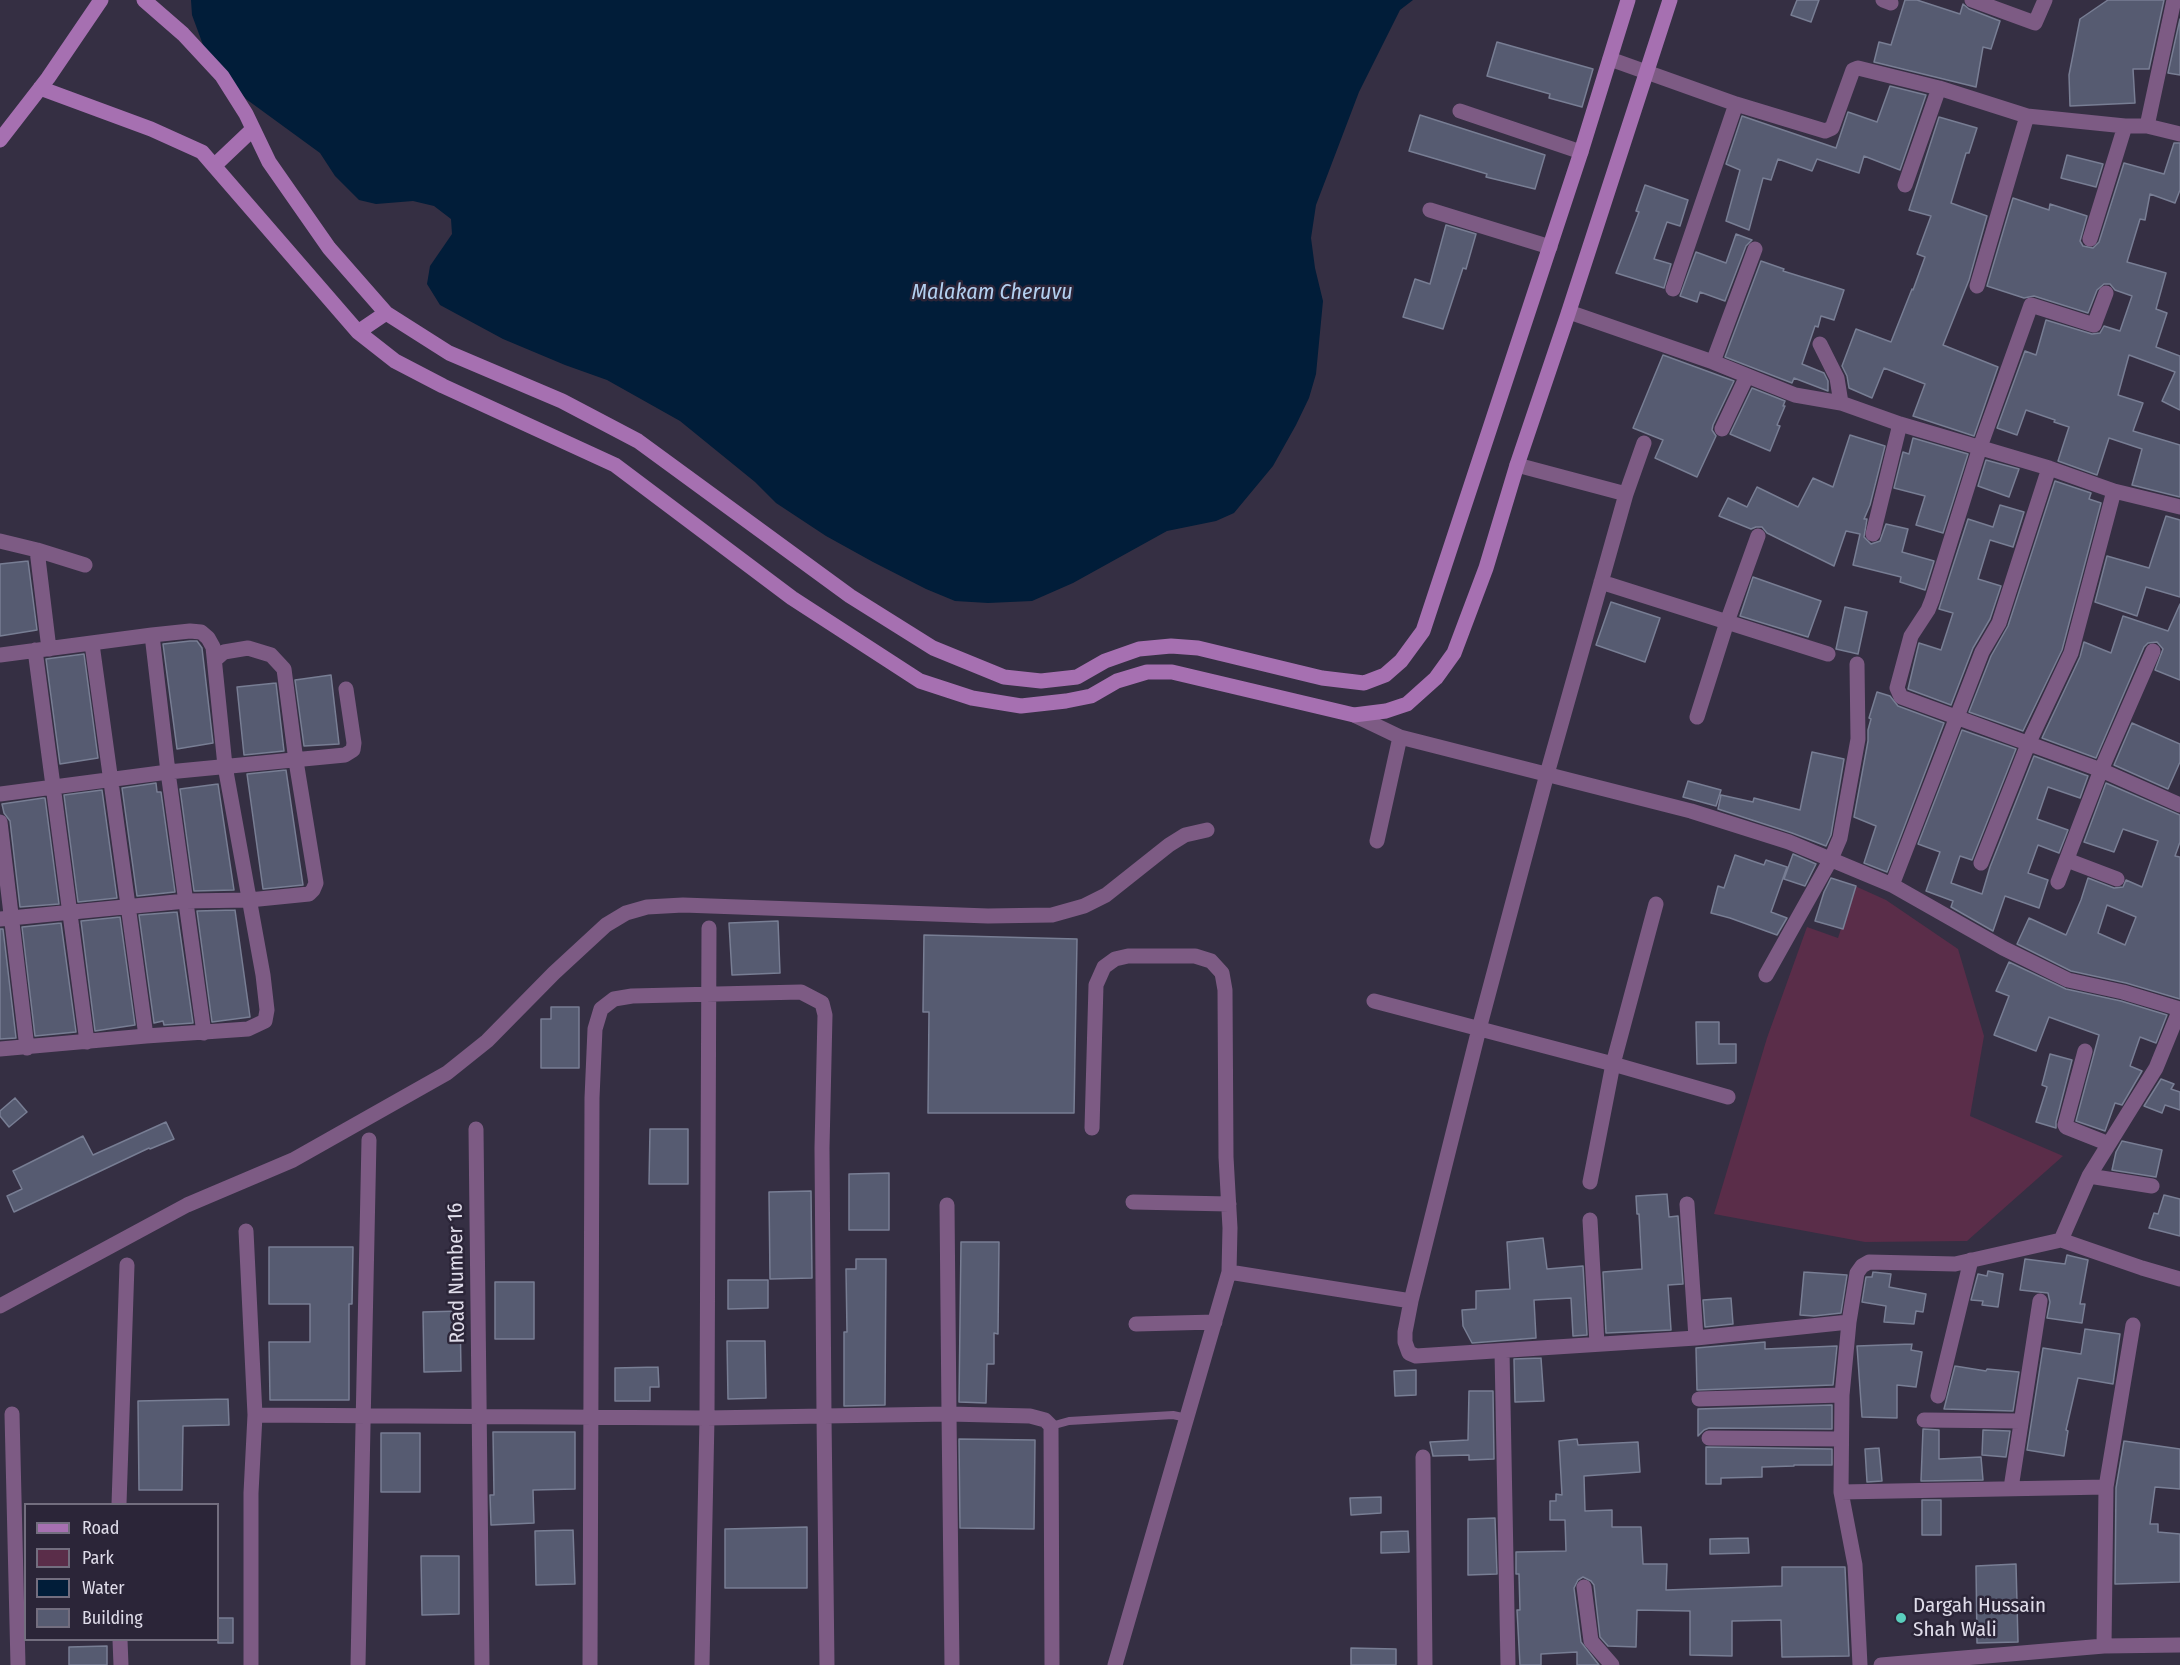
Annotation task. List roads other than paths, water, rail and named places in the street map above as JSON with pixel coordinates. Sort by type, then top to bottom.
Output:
[{"type":"street","points":[[0,140],[40,88],[101,0]]},
{"type":"street","points":[[144,0],[183,34],[222,76],[253,129],[268,162],[329,249],[386,313],[449,353],[562,401],[639,441],[850,596],[933,648],[1004,677],[1041,681],[1077,677],[1105,661],[1139,649],[1171,646],[1197,648],[1322,678],[1364,683],[1385,675],[1401,661],[1423,631],[1581,152],[1628,0]]},
{"type":"street","points":[[1353,715],[1386,711],[1407,704],[1436,678],[1454,653],[1486,568],[1517,465],[1670,0]]},
{"type":"street","points":[[1972,0],[2035,22],[2044,0]]},
{"type":"street","points":[[2147,126],[2174,0]]},
{"type":"street","points":[[1610,59],[1736,104],[1825,131],[1832,128],[1855,68],[1862,68],[1939,88],[2027,117],[2147,126],[2180,134]]},
{"type":"street","points":[[40,88],[151,129],[202,152],[358,332],[395,361],[433,381],[615,465],[792,598],[920,681],[972,698],[1021,706],[1066,702],[1091,696],[1117,681],[1147,672],[1172,672],[1353,715],[1400,737],[1691,811],[1789,842],[1892,885],[2003,948],[2068,980],[2123,992],[2180,1010],[2156,1068],[2089,1176],[2061,1240]]},
{"type":"street","points":[[1905,185],[1939,88]]},
{"type":"street","points":[[1673,289],[1736,104]]},
{"type":"street","points":[[1461,111],[1581,152]]},
{"type":"street","points":[[1977,286],[2027,117]]},
{"type":"street","points":[[2090,239],[2125,126]]},
{"type":"street","points":[[214,166],[253,129]]},
{"type":"street","points":[[1430,210],[1550,247]]},
{"type":"street","points":[[1713,362],[1755,249]]},
{"type":"street","points":[[2106,293],[2094,325],[2031,305],[1980,447],[1932,600],[1911,636],[1896,683],[1901,697],[2029,742],[2101,770],[2180,805]]},
{"type":"street","points":[[1569,312],[1713,362],[1794,395],[1841,403],[1900,424],[2049,468],[2114,492],[2180,507]]},
{"type":"street","points":[[358,332],[386,313]]},
{"type":"street","points":[[1820,344],[1837,378],[1841,403]]},
{"type":"street","points":[[1722,429],[1747,376]]},
{"type":"street","points":[[1873,534],[1900,424]]},
{"type":"street","points":[[1644,443],[1626,494],[1601,582],[1479,1029],[1411,1301],[1405,1342],[1409,1353],[1416,1356],[1696,1338],[1848,1322]]},
{"type":"street","points":[[1517,465],[1626,494]]},
{"type":"street","points":[[1892,885],[1982,652],[1999,623],[2049,468]]},
{"type":"street","points":[[1982,863],[2029,742],[2071,653],[2114,492]]},
{"type":"street","points":[[1698,717],[1727,622],[1758,536]]},
{"type":"street","points":[[0,541],[37,550],[85,566]]},
{"type":"street","points":[[37,550],[53,788],[87,1042]]},
{"type":"street","points":[[1601,582],[1828,654]]},
{"type":"street","points":[[0,655],[190,631],[201,632],[208,638],[213,647],[225,766],[267,1010],[265,1021],[248,1029],[0,1049]]},
{"type":"street","points":[[152,635],[168,772],[204,1033]]},
{"type":"street","points":[[92,644],[146,1036]]},
{"type":"street","points":[[1171,646],[1172,672]]},
{"type":"street","points":[[6,919],[186,901],[249,900],[309,894],[313,890],[316,883],[284,669],[271,655],[248,648],[224,652],[215,660]]},
{"type":"street","points":[[2058,882],[2101,770],[2153,651]]},
{"type":"street","points":[[1766,975],[1840,838],[1858,739],[1857,664]]},
{"type":"street","points":[[1040,704],[1041,681]]},
{"type":"street","points":[[0,794],[168,772],[345,755],[353,750],[354,743],[346,689]]},
{"type":"street","points":[[1377,841],[1400,737]]},
{"type":"street","points":[[0,822],[6,919],[27,1048]]},
{"type":"street","points":[[0,1306],[187,1205],[293,1160],[447,1073],[487,1041],[554,973],[606,925],[626,913],[647,907],[683,905],[988,916],[1052,915],[1084,906],[1106,895],[1169,845],[1185,835],[1207,830]]},
{"type":"street","points":[[2067,860],[2117,879]]},
{"type":"street","points":[[1590,1182],[1613,1064],[1656,904]]},
{"type":"street","points":[[702,1665],[709,928]]},
{"type":"street","points":[[1092,1128],[1096,985],[1104,967],[1115,959],[1128,956],[1195,956],[1211,961],[1222,973],[1225,990],[1229,1272],[1115,1665]]},
{"type":"street","points":[[590,1665],[592,1098],[596,1029],[601,1009],[614,999],[632,996],[801,992],[822,1003],[825,1016],[822,1148],[827,1665]]},
{"type":"street","points":[[1374,1000],[1613,1064],[1728,1098]]},
{"type":"street","points":[[2085,1052],[2064,1125],[2109,1144]]},
{"type":"street","name":"Road Number 16","points":[[476,1129],[482,1665]]},
{"type":"street","points":[[358,1665],[369,1140]]},
{"type":"street","points":[[2089,1176],[2152,1186]]},
{"type":"street","points":[[1133,1202],[1229,1204]]},
{"type":"street","points":[[1687,1204],[1696,1338]]},
{"type":"street","points":[[947,1205],[952,1665]]},
{"type":"street","points":[[1590,1220],[1598,1344]]},
{"type":"street","points":[[246,1231],[255,1415],[251,1494],[251,1665]]},
{"type":"street","points":[[1860,1665],[1855,1565],[1840,1492],[1842,1395],[1848,1322],[1857,1274],[1862,1266],[1869,1262],[1955,1264],[2061,1240],[2180,1279]]},
{"type":"street","points":[[1938,1396],[1971,1260]]},
{"type":"street","points":[[119,1503],[127,1265]]},
{"type":"street","points":[[1229,1272],[1411,1301]]},
{"type":"street","points":[[2011,1488],[2040,1300]]},
{"type":"street","points":[[1136,1324],[1215,1322]]},
{"type":"street","points":[[2104,1646],[2106,1487],[2133,1324]]},
{"type":"street","points":[[1502,1351],[1508,1665]]},
{"type":"street","points":[[1700,1399],[1842,1395]]},
{"type":"street","points":[[12,1414],[18,1665]]},
{"type":"street","points":[[255,1415],[706,1418],[949,1414],[1030,1416],[1045,1420],[1051,1426],[1053,1665]]},
{"type":"street","points":[[1924,1420],[2021,1421]]},
{"type":"street","points":[[1709,1438],[1841,1439]]},
{"type":"street","points":[[1423,1457],[1425,1665]]},
{"type":"street","points":[[1840,1492],[2106,1487]]},
{"type":"street","points":[[1584,1587],[1591,1641],[1612,1665]]},
{"type":"street","points":[[120,1641],[120,1665]]},
{"type":"street","points":[[1881,1665],[2033,1659],[2104,1646],[2180,1646]]},
{"type":"lane","points":[[1051,1426],[1069,1421],[1173,1415],[1187,1418]]},
{"type":"water","name":"Malakam Cheruvu","points":[[191,0],[1413,0],[1400,10],[1359,92],[1316,205],[1311,238],[1323,301],[1316,374],[1309,398],[1273,466],[1234,513],[1216,521],[1167,531],[1073,583],[1032,601],[988,603],[955,601],[873,562],[826,536],[776,503],[755,482],[680,421],[607,380],[503,339],[440,305],[427,284],[430,266],[452,234],[451,219],[434,206],[413,201],[376,204],[359,200],[335,176],[320,153],[246,99],[206,53],[192,15]]},
{"type":"place","name":"Dargah Hussain Shah Wali","points":[[1901,1618]]}]
